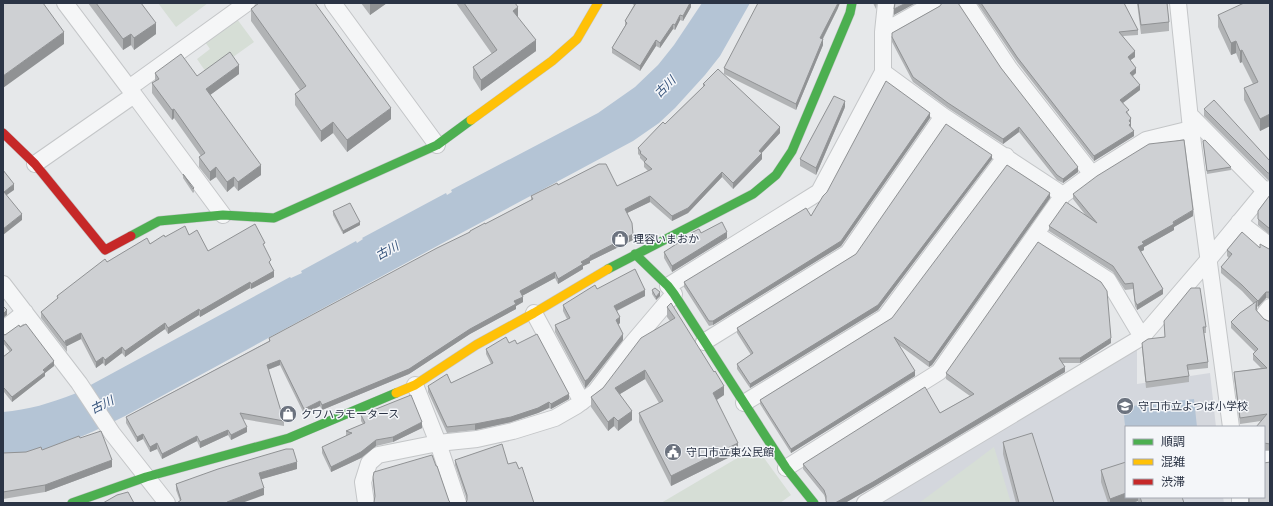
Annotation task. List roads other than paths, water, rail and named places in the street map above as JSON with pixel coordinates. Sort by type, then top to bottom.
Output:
[{"type":"street","points":[[65,3],[223,215]]},
{"type":"street","points":[[35,164],[132,92],[247,3]]},
{"type":"street","points":[[333,3],[437,146]]},
{"type":"street","points":[[3,133],[35,164],[105,250],[159,221],[223,215],[274,218],[437,146],[552,61],[577,40],[598,3]]},
{"type":"street","points":[[72,503],[146,477],[289,438],[415,385],[476,345],[635,254],[753,194],[776,176],[792,151],[850,13],[852,3]]},
{"type":"street","points":[[366,503],[363,482],[369,463],[378,455],[438,443],[477,439],[513,431],[555,418],[582,402],[595,392],[671,290],[819,192],[883,72],[883,32],[886,3]]},
{"type":"street","points":[[883,32],[935,3]]},
{"type":"street","points":[[966,3],[1009,68],[1092,174]]},
{"type":"street","points":[[1178,3],[1190,122],[1231,426]]},
{"type":"street","points":[[883,72],[943,116],[1006,156],[1063,195]]},
{"type":"street","points":[[704,342],[848,253],[943,116]]},
{"type":"street","points":[[786,468],[939,372],[1063,195],[1092,174],[1146,140],[1190,122]]},
{"type":"street","points":[[865,503],[1142,337],[1209,259],[1267,190],[1190,122]]},
{"type":"street","points":[[744,403],[885,317],[1006,156]]},
{"type":"street","points":[[1239,222],[1270,246]]},
{"type":"street","points":[[1036,234],[1108,280],[1142,337]]},
{"type":"street","points":[[635,254],[671,290],[786,468],[814,503]]},
{"type":"street","points":[[3,284],[79,383],[112,433],[168,503]]},
{"type":"street","points":[[1270,307],[1265,313],[1270,318]]},
{"type":"street","points":[[3,330],[25,312]]},
{"type":"street","points":[[534,313],[582,402]]},
{"type":"street","points":[[415,385],[438,443],[458,503]]},
{"type":"water","name":"古川","points":[[702,3],[750,3],[720,56],[705,75],[659,123],[633,141],[125,416],[60,445],[33,452],[3,455],[3,412],[39,406],[74,394],[290,277],[291,278],[302,273],[301,271],[356,241],[357,243],[363,239],[362,238],[446,193],[447,195],[452,192],[451,190],[598,113],[635,87],[658,65],[674,45]]},
{"type":"water","points":[[1194,399],[1197,426],[1125,426],[1123,407]]},
{"type":"place","name":"理容いまおか","points":[[620,239]]},
{"type":"place","name":"守口市立よつば小学校","points":[[1125,406]]},
{"type":"place","name":"クワハラモータース","points":[[288,414]]},
{"type":"place","name":"守口市立東公民館","points":[[673,452]]}]
